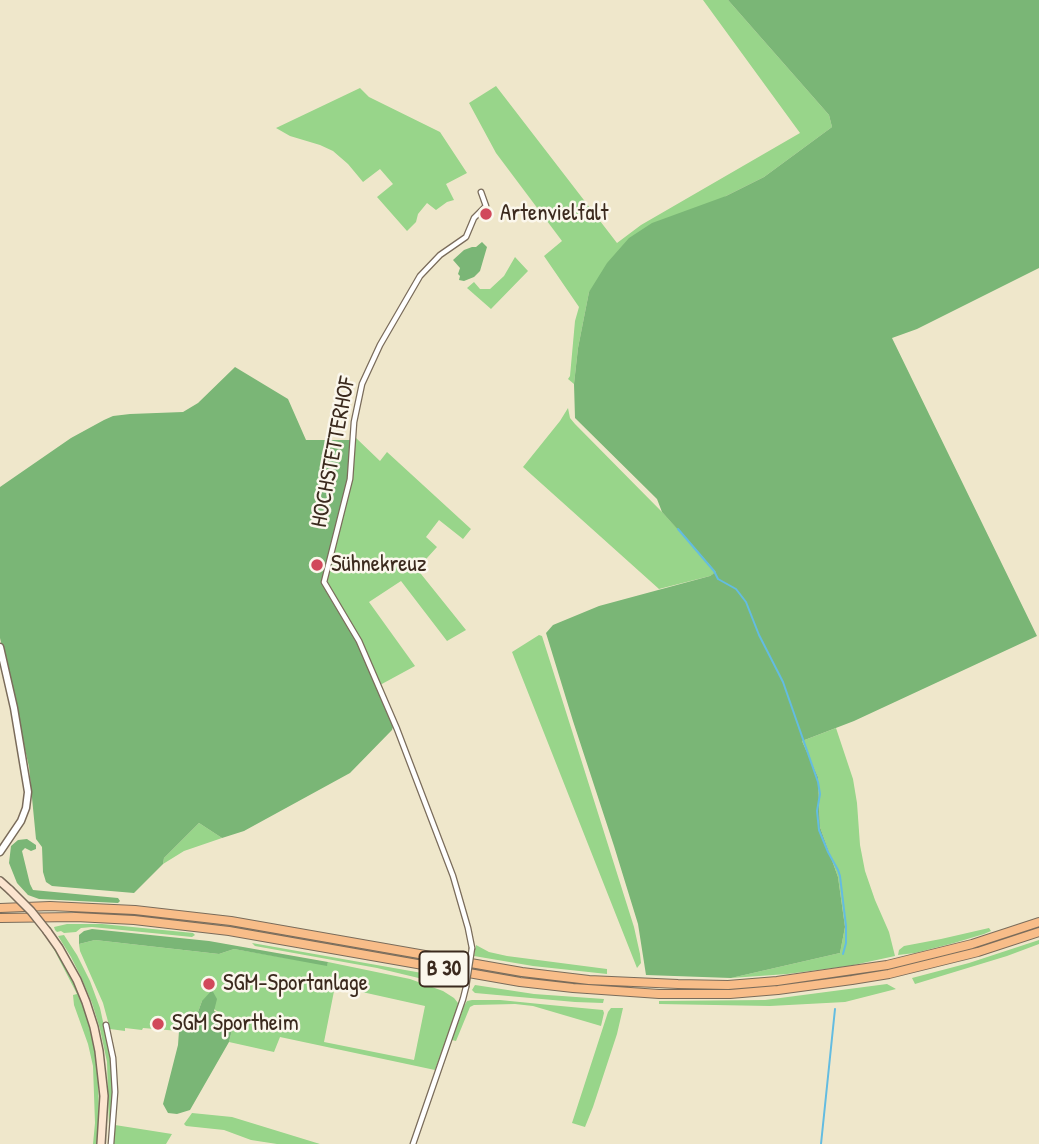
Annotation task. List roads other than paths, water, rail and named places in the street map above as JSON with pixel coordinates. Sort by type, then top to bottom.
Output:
[{"type":"highway","name":"B 30","points":[[0,908],[50,906],[135,909],[231,921],[522,972],[647,984],[728,985],[888,969]]},
{"type":"highway","name":"B 30","points":[[0,918],[76,917],[135,920],[229,931],[520,982],[620,992],[730,994],[778,990],[978,952],[1039,932]]},
{"type":"highway","name":"B 30","points":[[909,965],[1039,922]]},
{"type":"main road","points":[[0,881],[47,931],[77,980],[86,1002],[100,1051],[104,1097],[101,1144]]},
{"type":"street","name":"HOCHSTETTERHOF","points":[[413,1144],[463,999],[472,941],[453,876],[397,729],[359,642],[324,582],[350,479],[354,422],[362,384],[380,345],[420,276],[440,255],[466,237],[474,218],[486,206],[481,192]]},
{"type":"street","points":[[0,647],[28,797],[19,825],[0,852]]},
{"type":"street","points":[[106,1025],[113,1058],[115,1092],[111,1144]]},
{"type":"waterway","points":[[678,529],[718,579],[736,589],[746,602],[783,682],[818,782],[819,830],[840,876],[846,926],[843,954]]},
{"type":"waterway","points":[[821,1144],[835,1009]]},
{"type":"place","name":"Artenvielfalt","points":[[486,214]]},
{"type":"place","name":"Sühnekreuz","points":[[317,565]]},
{"type":"place","name":"SGM-Sportanlage","points":[[209,984]]},
{"type":"place","name":"SGM Sportheim","points":[[158,1024]]}]
